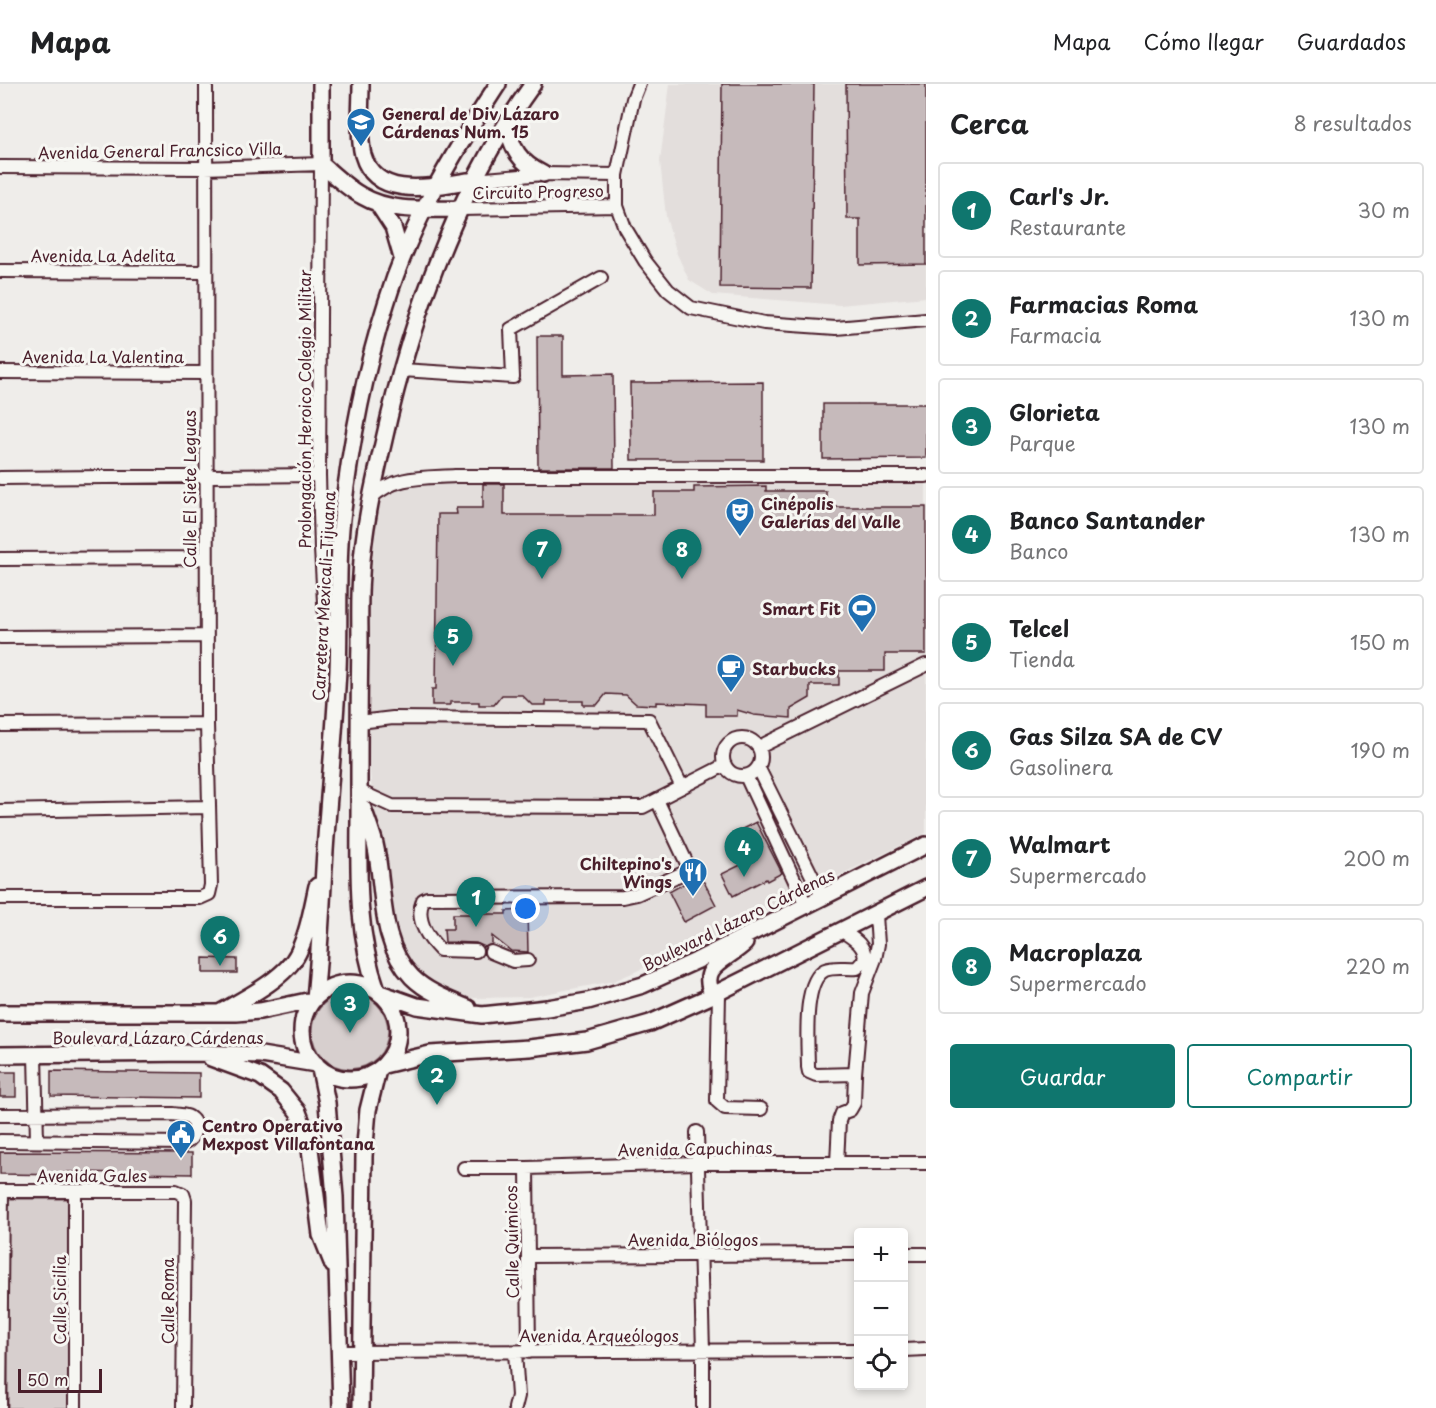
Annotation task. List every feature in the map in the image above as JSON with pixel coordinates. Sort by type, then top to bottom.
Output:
[{"type":"main road","points":[[321,84],[321,164],[362,196],[378,204],[400,208],[460,209]]},
{"type":"main road","points":[[361,84],[363,154],[375,176],[395,186],[435,185],[474,180]]},
{"type":"main road","name":"Carretera Mexicali–Tijuana","points":[[325,855],[338,672],[341,539],[348,475],[360,407],[386,303],[402,258],[435,185],[498,84]]},
{"type":"main road","points":[[380,992],[364,985],[344,984],[325,990],[314,999],[304,1015],[302,1028],[303,1041],[308,1054],[318,1067],[331,1075],[343,1078],[367,1076],[381,1067],[391,1056],[398,1034],[394,1012],[380,992],[368,967],[360,920],[361,575],[371,498],[389,415],[418,309],[474,180],[533,84]]},
{"type":"main road","points":[[508,123],[509,136],[517,154],[530,168],[543,174]]},
{"type":"main road","points":[[378,204],[393,227],[402,258]]},
{"type":"main road","points":[[338,672],[346,717],[359,722]]},
{"type":"main road","points":[[359,795],[375,843],[387,930],[398,956],[411,976],[431,992],[482,1015]]},
{"type":"main road","name":"Boulevard Lázaro Cárdenas","points":[[380,992],[417,1006],[482,1015],[588,1001],[643,985],[696,962],[926,845]]},
{"type":"main road","points":[[314,999],[322,928],[325,855]]},
{"type":"main road","points":[[218,1013],[272,980],[298,955],[325,855]]},
{"type":"main road","points":[[381,1067],[430,1054],[529,1048],[587,1041],[650,1023],[716,994],[926,888]]},
{"type":"main road","points":[[716,994],[708,982],[709,972],[739,948],[752,933]]},
{"type":"main road","name":"Boulevard Lázaro Cárdenas","points":[[0,1013],[218,1013],[260,1011],[314,999]]},
{"type":"main road","points":[[196,1053],[260,1076],[281,1091],[298,1113],[309,1141],[321,1235],[338,1277]]},
{"type":"main road","name":"Boulevard Lázaro Cárdenas","points":[[0,1055],[196,1053],[261,1055],[318,1067]]},
{"type":"main road","points":[[318,1067],[327,1103],[331,1150],[338,1277],[341,1408]]},
{"type":"main road","points":[[361,1408],[364,1156],[368,1110],[381,1067]]},
{"type":"street","name":"Calle El Siete Leguas","points":[[0,898],[200,898],[209,894],[211,885],[207,724],[205,373],[206,84]]},
{"type":"street","points":[[617,175],[633,99],[639,84]]},
{"type":"street","name":"Avenida General Francsico Villa","points":[[0,167],[206,168],[321,164]]},
{"type":"street","name":"Prolongación Heroico Colegio Militar","points":[[321,164],[319,475],[321,549],[326,620],[338,650]]},
{"type":"street","name":"Circuito Progreso","points":[[474,180],[543,174],[617,175],[617,206],[625,228],[645,261],[668,291],[691,308],[764,323],[836,328],[926,320]]},
{"type":"street","name":"Circuito Progreso","points":[[460,209],[617,206]]},
{"type":"street","name":"Avenida La Adelita","points":[[0,271],[206,272]]},
{"type":"street","points":[[402,370],[513,377],[512,329],[601,278]]},
{"type":"street","name":"Avenida La Valentina","points":[[0,372],[205,373]]},
{"type":"street","points":[[0,478],[319,475]]},
{"type":"street","points":[[371,498],[383,486],[398,481],[455,476],[926,476]]},
{"type":"street","points":[[0,559],[206,558]]},
{"type":"street","points":[[0,637],[207,636]]},
{"type":"street","points":[[759,747],[926,664]]},
{"type":"street","points":[[359,722],[378,719],[649,720],[682,787]]},
{"type":"street","points":[[0,725],[207,724]]},
{"type":"street","points":[[743,738],[749,739],[759,747],[761,757],[758,767],[746,776],[733,774],[725,765],[724,752],[731,742],[743,738]]},
{"type":"street","points":[[359,795],[386,805],[401,806],[643,807],[725,765]]},
{"type":"street","points":[[758,767],[823,898]]},
{"type":"street","points":[[746,776],[807,907]]},
{"type":"street","points":[[476,951],[440,950],[425,933],[420,912],[421,904],[427,898],[623,897],[653,888],[690,870],[657,800]]},
{"type":"street","points":[[0,811],[208,807]]},
{"type":"street","points":[[767,821],[781,814]]},
{"type":"street","points":[[837,1163],[839,1121],[842,1113],[850,1110],[854,1103],[862,993],[875,959],[878,944],[876,915]]},
{"type":"street","points":[[841,930],[861,945],[865,952],[865,959],[857,968],[833,968],[824,970],[817,976],[809,996],[808,1067],[809,1072],[816,1075],[855,1074]]},
{"type":"street","points":[[491,952],[513,960],[528,960]]},
{"type":"street","points":[[716,994],[717,1101],[725,1108],[761,1109]]},
{"type":"street","points":[[35,1055],[37,1141]]},
{"type":"street","points":[[0,1115],[173,1114],[187,1116],[192,1119],[194,1125],[194,1134],[185,1143],[0,1141]]},
{"type":"street","points":[[697,1132],[704,1351],[703,1408]]},
{"type":"street","name":"Avenida Capuchinas","points":[[464,1168],[698,1163],[926,1163]]},
{"type":"street","name":"Calle Químicos","points":[[527,1168],[529,1352]]},
{"type":"street","points":[[0,1408],[1,1191]]},
{"type":"street","name":"Avenida Gales","points":[[1,1191],[176,1191],[183,1194]]},
{"type":"street","name":"Calle Sicilia","points":[[75,1192],[75,1408]]},
{"type":"street","name":"Calle Roma","points":[[183,1194],[185,1200],[183,1408]]},
{"type":"street","name":"Avenida Biólogos","points":[[528,1256],[854,1254]]},
{"type":"street","points":[[908,1254],[926,1254]]},
{"type":"street","points":[[908,1350],[926,1349]]},
{"type":"street","name":"Avenida Arqueólogos","points":[[340,1352],[854,1350]]},
{"type":"street","points":[[515,1352],[518,1395],[515,1408]]},
{"type":"shaded area","points":[[670,84],[926,84],[926,297],[840,305],[713,295],[689,280],[677,254],[666,217],[660,161]]},
{"type":"shaded area","points":[[926,474],[926,833],[707,940],[614,981],[529,997],[470,998],[434,986],[409,963],[396,933],[375,818],[368,756],[368,612],[377,516],[388,476]]},
{"type":"shaded area","points":[[350,993],[364,996],[377,1004],[385,1017],[388,1031],[385,1045],[377,1058],[364,1066],[350,1069],[336,1066],[323,1058],[315,1045],[312,1031],[315,1017],[323,1004],[336,996]]},
{"type":"shaded area","points":[[7,1199],[69,1199],[69,1408],[8,1408]]},
{"type":"building","points":[[722,84],[814,84],[811,288],[720,287]]},
{"type":"building","points":[[846,84],[926,84],[926,264],[860,265],[860,219],[847,219]]},
{"type":"building","points":[[537,336],[563,336],[563,375],[613,374],[614,468],[538,468]]},
{"type":"building","points":[[763,382],[763,460],[631,460],[630,383]]},
{"type":"building","points":[[823,404],[926,404],[926,458],[823,459]]},
{"type":"building","points":[[483,484],[504,484],[504,515],[654,515],[654,492],[694,492],[694,487],[766,486],[766,491],[826,491],[826,507],[926,507],[926,654],[885,654],[885,671],[839,671],[839,685],[810,685],[810,698],[791,709],[791,718],[754,715],[737,710],[737,716],[706,716],[706,704],[656,702],[656,705],[636,704],[626,695],[606,694],[597,705],[583,705],[583,701],[546,701],[546,705],[532,705],[522,695],[502,695],[494,705],[479,705],[479,702],[450,702],[450,705],[432,705],[432,689],[436,689],[438,514],[457,514],[456,508],[483,508]]},
{"type":"building","points":[[756,822],[782,873],[733,896],[722,874],[755,858],[740,830]]},
{"type":"building","name":"Chiltepino's Wings","points":[[694,878],[704,882],[716,905],[684,922],[669,892]]},
{"type":"building","points":[[471,910],[485,910],[485,914],[506,914],[506,911],[527,910],[528,952],[511,951],[492,936],[492,944],[485,947],[476,943],[445,942],[444,929],[453,929],[453,914],[471,914]]},
{"type":"building","points":[[203,958],[237,959],[237,973],[203,973]]},
{"type":"building","points":[[51,1071],[199,1073],[199,1098],[51,1096]]},
{"type":"building","points":[[0,1072],[16,1072],[16,1097],[0,1097]]},
{"type":"building","points":[[0,1152],[192,1153],[192,1174],[67,1172],[67,1175],[0,1174]]},
{"type":"place","name":"General de Div Lázaro Cárdenas Num. 15","points":[[361,148]]},
{"type":"place","name":"Cinépolis Galerías del Valle","points":[[740,538]]},
{"type":"place","name":"Walmart","points":[[542,579]]},
{"type":"place","name":"Macroplaza","points":[[682,579]]},
{"type":"place","name":"Smart Fit","points":[[862,634]]},
{"type":"place","name":"Telcel","points":[[453,666]]},
{"type":"place","name":"Starbucks","points":[[731,694]]},
{"type":"place","name":"Banco Santander","points":[[744,877]]},
{"type":"place","name":"Chiltepino's Wings","points":[[693,898]]},
{"type":"place","name":"Carl's Jr.","points":[[476,927]]},
{"type":"place","name":"Gas Silza SA de CV","points":[[220,966]]},
{"type":"place","name":"Glorieta","points":[[350,1033]]},
{"type":"place","name":"Farmacias Roma","points":[[437,1105]]},
{"type":"place","name":"Centro Operativo Mexpost Villafontana","points":[[181,1160]]}]
